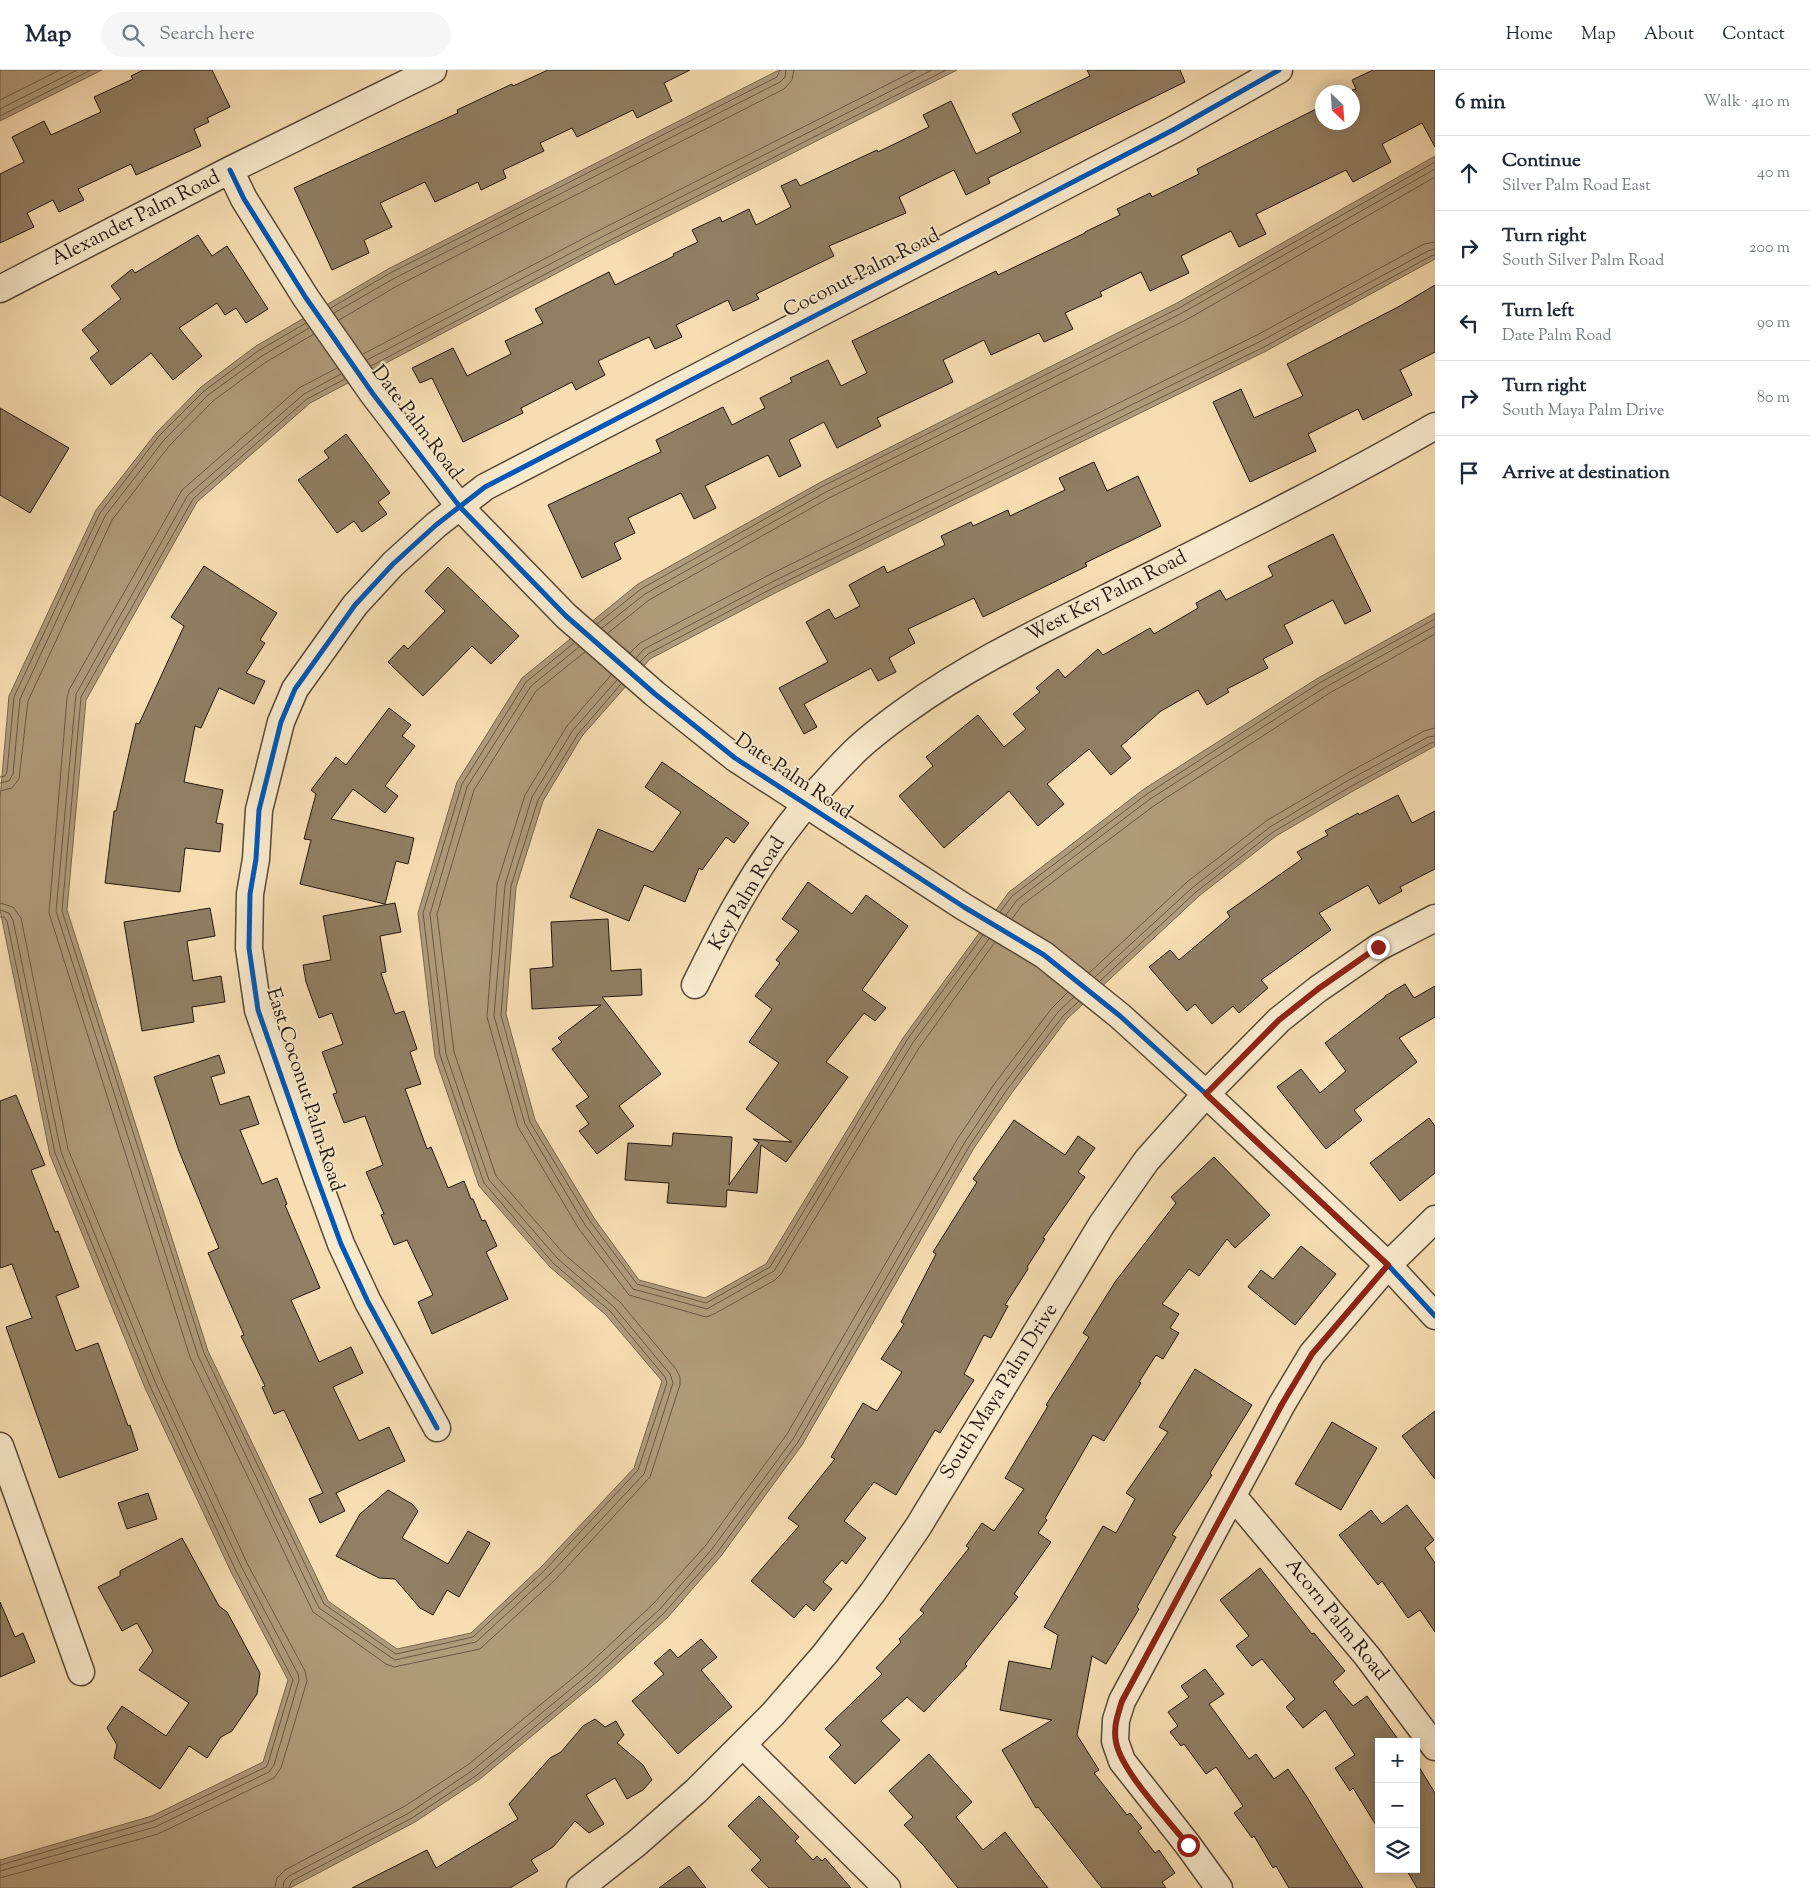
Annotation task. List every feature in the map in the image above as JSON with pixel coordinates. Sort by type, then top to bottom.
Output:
[{"type":"street","name":"Alexander Palm Road","points":[[0,289],[230,170],[433,70]]},
{"type":"street","name":"Coconut Palm Road","points":[[460,506],[485,487],[1166,134],[1279,70]]},
{"type":"street","name":"Date Palm Road","points":[[230,170],[244,199],[306,298],[373,394],[460,506],[566,616],[655,694],[735,758],[964,907],[1044,955],[1120,1016],[1388,1265],[1435,1316]]},
{"type":"street","name":"West Key Palm Road","points":[[805,805],[853,753],[885,726],[934,690],[988,658],[1272,515],[1380,458],[1435,426]]},
{"type":"street","name":"East Coconut Palm Road","points":[[437,1428],[368,1302],[342,1244],[314,1170],[258,1010],[250,948],[250,894],[256,859],[260,810],[281,722],[295,689],[355,605],[392,564],[460,506]]},
{"type":"street","name":"Key Palm Road","points":[[694,985],[740,900],[791,822],[805,805]]},
{"type":"street","name":"South Maya Palm Drive","points":[[580,1888],[644,1837],[696,1791],[743,1745],[825,1654],[873,1592],[918,1527],[1102,1224],[1147,1160],[1206,1094],[1279,1020],[1318,989],[1378,947],[1435,918]]},
{"type":"street","points":[[1219,1888],[1122,1761],[1115,1741],[1116,1720],[1122,1701],[1282,1404],[1312,1354],[1388,1265],[1435,1219]]},
{"type":"street","points":[[0,1446],[81,1672]]},
{"type":"street","name":"Acorn Palm Road","points":[[1233,1496],[1361,1648],[1435,1748]]},
{"type":"street","points":[[743,1745],[887,1888]]},
{"type":"water","points":[[0,70],[102,70],[0,121]]},
{"type":"water","points":[[779,70],[957,70],[597,252],[310,403],[197,502],[86,700],[67,910],[208,1351],[328,1601],[397,1649],[471,1633],[542,1566],[634,1468],[662,1381],[606,1315],[550,1267],[479,1186],[435,1057],[418,913],[457,782],[522,678],[638,584],[821,482],[1177,303],[1435,156],[1435,259],[1266,351],[775,593],[650,659],[582,736],[543,801],[516,887],[506,1014],[535,1120],[594,1218],[639,1280],[705,1298],[766,1264],[903,1038],[1009,892],[1144,789],[1318,678],[1435,613],[1435,746],[1276,836],[1199,896],[1067,1019],[1011,1094],[974,1148],[802,1445],[721,1556],[668,1617],[598,1681],[480,1779],[415,1822],[290,1888],[0,1888],[0,1860],[152,1816],[263,1762],[288,1680],[232,1574],[145,1388],[50,1155],[0,910],[0,799],[9,696],[96,510],[156,433],[201,387],[256,346],[388,269]]},
{"type":"building","points":[[143,70],[212,70],[230,107],[207,118],[209,122],[194,129],[201,146],[136,175],[131,164],[78,189],[84,200],[59,212],[53,200],[27,213],[34,227],[0,243],[0,174],[24,162],[12,137],[44,121],[51,135],[101,112],[94,97],[133,79],[131,76]]},
{"type":"building","points":[[548,70],[690,70],[664,83],[672,101],[637,118],[633,110],[577,137],[572,128],[540,143],[544,151],[503,170],[506,178],[481,190],[478,182],[435,202],[425,182],[380,203],[392,227],[364,240],[369,253],[332,270],[294,188],[458,113],[457,110],[512,84],[513,86]]},
{"type":"building","points":[[1087,70],[1180,70],[1185,82],[988,178],[990,183],[966,195],[954,170],[899,197],[906,213],[829,246],[834,256],[756,294],[759,299],[733,311],[728,300],[676,325],[682,337],[655,349],[649,337],[598,361],[605,375],[576,390],[572,382],[521,408],[523,413],[463,442],[432,378],[420,383],[412,368],[453,348],[467,376],[511,354],[505,341],[543,323],[535,309],[609,272],[615,285],[674,256],[673,254],[698,242],[692,230],[720,217],[722,222],[749,209],[756,225],[791,207],[781,186],[796,179],[800,186],[877,150],[878,152],[929,127],[923,115],[951,101],[976,154],[1021,132],[1012,114],[1090,76]]},
{"type":"building","points":[[1373,70],[1435,70],[1435,147],[1422,123],[1382,144],[1391,162],[1353,182],[1346,170],[1256,214],[1266,234],[1239,247],[1231,231],[1181,256],[1189,273],[1150,291],[1141,272],[1100,292],[1102,296],[1065,313],[1073,329],[1044,342],[1039,333],[991,355],[984,340],[943,360],[953,382],[877,418],[881,426],[837,448],[824,422],[789,440],[801,466],[779,477],[768,455],[705,486],[716,508],[694,519],[681,493],[628,518],[635,533],[614,543],[621,559],[582,578],[548,505],[661,452],[656,440],[723,407],[732,425],[765,408],[760,398],[792,382],[790,378],[828,360],[841,386],[867,373],[852,341],[996,271],[998,275],[1085,233],[1120,215],[1117,209],[1150,193],[1152,197],[1199,174],[1197,169],[1315,110],[1315,130],[1360,130],[1360,85],[1354,85],[1352,80]]},
{"type":"building","points":[[198,235],[212,256],[227,246],[268,309],[246,323],[236,308],[225,315],[217,303],[179,328],[202,356],[173,380],[151,353],[111,385],[90,358],[99,351],[82,330],[121,299],[111,286],[132,269],[135,273]]},
{"type":"building","points":[[1435,285],[1435,352],[1400,370],[1412,395],[1363,420],[1358,409],[1308,434],[1316,451],[1250,482],[1213,402],[1241,389],[1254,418],[1303,396],[1287,364],[1398,307]]},
{"type":"building","points":[[0,408],[69,448],[30,513],[0,495]]},
{"type":"building","points":[[346,434],[390,493],[378,502],[387,514],[362,532],[354,521],[337,533],[298,480],[329,458],[324,451]]},
{"type":"building","points":[[1094,462],[1107,491],[1138,476],[1161,526],[1085,563],[1087,566],[983,617],[974,598],[908,629],[915,643],[889,658],[896,672],[878,681],[871,668],[804,704],[817,727],[804,734],[779,688],[828,662],[806,622],[829,609],[835,619],[860,606],[849,585],[884,566],[887,573],[945,545],[941,536],[971,522],[973,526],[1008,510],[1010,516],[1065,490],[1059,478]]},
{"type":"building","points":[[1333,534],[1371,611],[1345,624],[1333,600],[1284,625],[1293,643],[1263,659],[1268,668],[1227,689],[1229,692],[1207,705],[1198,690],[1161,711],[1121,746],[1131,758],[1111,775],[1089,749],[1047,784],[1064,804],[1038,826],[1009,791],[944,848],[899,796],[933,766],[926,757],[978,715],[1004,747],[1026,729],[1013,714],[1040,692],[1036,688],[1058,669],[1065,678],[1098,649],[1103,655],[1150,628],[1154,634],[1198,608],[1196,603],[1220,590],[1226,600],[1273,576],[1268,566]]},
{"type":"building","points":[[204,566],[277,613],[260,640],[265,643],[246,673],[265,681],[254,704],[219,688],[201,728],[195,726],[184,782],[223,790],[216,823],[223,824],[220,852],[185,848],[180,892],[105,883],[114,811],[116,811],[136,723],[139,724],[184,626],[171,617]]},
{"type":"building","points":[[448,567],[519,636],[491,664],[472,646],[423,696],[388,662],[404,645],[408,649],[445,611],[425,591]]},
{"type":"building","points":[[389,708],[411,725],[402,736],[415,746],[385,786],[398,796],[385,813],[353,789],[331,819],[414,838],[408,864],[396,861],[385,904],[300,884],[311,840],[304,839],[316,794],[311,790],[336,757],[346,765]]},
{"type":"building","points":[[662,762],[749,823],[734,843],[726,837],[702,870],[699,868],[685,902],[644,885],[629,921],[570,897],[598,829],[653,852],[681,812],[645,787]]},
{"type":"building","points":[[1398,795],[1412,823],[1435,811],[1435,869],[1400,887],[1402,891],[1379,904],[1368,885],[1319,913],[1331,930],[1261,980],[1268,988],[1239,1013],[1233,1006],[1212,1024],[1195,1004],[1187,1011],[1149,967],[1170,950],[1179,960],[1230,917],[1227,912],[1302,859],[1297,852],[1328,835],[1325,831],[1358,813],[1359,815]]},
{"type":"building","points":[[808,882],[852,914],[866,895],[908,926],[862,990],[886,1008],[875,1021],[864,1013],[826,1062],[848,1077],[786,1162],[761,1145],[757,1193],[727,1190],[726,1207],[667,1203],[669,1183],[625,1180],[628,1143],[672,1146],[673,1133],[732,1137],[729,1185],[759,1143],[753,1139],[792,1142],[746,1109],[779,1063],[749,1042],[772,1009],[755,996],[780,963],[776,960],[799,931],[782,919]]},
{"type":"building","points":[[395,903],[401,932],[380,936],[386,972],[381,973],[395,1014],[404,1011],[417,1049],[410,1052],[421,1084],[405,1089],[427,1149],[431,1147],[448,1188],[464,1181],[482,1221],[485,1220],[497,1246],[486,1252],[508,1299],[432,1334],[418,1302],[433,1295],[407,1240],[394,1245],[381,1215],[384,1214],[366,1172],[383,1165],[365,1116],[344,1123],[333,1094],[337,1093],[322,1052],[343,1044],[332,1013],[319,1018],[306,982],[303,965],[331,960],[323,916]]},
{"type":"building","points":[[210,908],[215,936],[187,941],[193,981],[221,976],[225,1002],[192,1007],[194,1022],[142,1031],[124,922]]},
{"type":"building","points":[[608,919],[611,971],[641,969],[642,995],[602,997],[661,1074],[619,1106],[634,1126],[597,1154],[579,1131],[589,1124],[576,1106],[589,1097],[552,1049],[562,1042],[558,1038],[601,1005],[532,1009],[530,969],[553,967],[551,922]]},
{"type":"building","points":[[1405,984],[1414,998],[1435,986],[1435,1017],[1399,1038],[1417,1062],[1354,1110],[1362,1120],[1326,1149],[1277,1087],[1301,1069],[1320,1093],[1346,1071],[1325,1043],[1385,996]]},
{"type":"building","points":[[219,1055],[225,1073],[211,1077],[220,1105],[249,1096],[259,1124],[240,1130],[262,1184],[277,1178],[287,1204],[285,1205],[320,1288],[291,1300],[319,1362],[351,1347],[363,1373],[333,1387],[359,1441],[389,1427],[405,1461],[336,1493],[345,1511],[320,1523],[309,1499],[323,1493],[284,1410],[274,1414],[262,1387],[265,1386],[241,1336],[244,1335],[208,1253],[219,1248],[179,1151],[154,1077]]},
{"type":"building","points":[[16,1095],[45,1165],[31,1170],[55,1232],[58,1231],[79,1287],[56,1296],[76,1351],[98,1343],[138,1450],[59,1478],[6,1327],[32,1318],[12,1264],[0,1268],[0,1101]]},
{"type":"building","points":[[1429,1118],[1435,1126],[1435,1173],[1400,1201],[1370,1163]]},
{"type":"building","points":[[1014,1120],[1065,1155],[1078,1136],[1095,1148],[1078,1172],[1085,1177],[1043,1238],[1045,1239],[1027,1267],[1028,1269],[1005,1305],[1008,1306],[991,1338],[984,1335],[964,1374],[974,1380],[940,1433],[935,1430],[896,1495],[874,1482],[844,1521],[866,1538],[846,1564],[842,1560],[823,1582],[832,1589],[814,1611],[806,1604],[794,1618],[751,1581],[799,1526],[788,1518],[835,1459],[831,1457],[863,1403],[877,1411],[902,1372],[881,1359],[904,1324],[901,1322],[936,1254],[933,1252],[977,1182],[973,1179]]},
{"type":"building","points":[[1214,1157],[1270,1215],[1235,1248],[1227,1239],[1199,1276],[1189,1269],[1162,1304],[1179,1314],[1170,1328],[1179,1333],[1163,1359],[1156,1355],[1139,1382],[1141,1383],[1104,1441],[1093,1435],[1038,1533],[1051,1542],[1014,1594],[1018,1597],[965,1664],[967,1666],[924,1712],[907,1697],[881,1721],[900,1740],[855,1784],[829,1757],[841,1745],[825,1729],[882,1674],[876,1668],[901,1642],[899,1639],[924,1613],[920,1610],[969,1548],[966,1546],[982,1523],[994,1531],[1024,1489],[1005,1478],[1048,1406],[1046,1405],[1089,1337],[1083,1333],[1115,1282],[1176,1203],[1171,1197]]},
{"type":"building","points":[[1301,1246],[1336,1274],[1295,1325],[1248,1287],[1261,1270],[1273,1279]]},
{"type":"building","points":[[1195,1369],[1252,1405],[1210,1473],[1212,1475],[1172,1535],[1176,1537],[1137,1607],[1139,1609],[1106,1664],[1092,1656],[1077,1735],[1099,1770],[1094,1773],[1127,1815],[1130,1813],[1142,1828],[1138,1831],[1155,1853],[1159,1850],[1175,1873],[1162,1882],[1166,1888],[1102,1888],[1038,1807],[1036,1808],[1002,1750],[1052,1720],[1000,1710],[1009,1661],[1051,1669],[1058,1635],[1044,1627],[1103,1526],[1116,1533],[1135,1499],[1126,1493],[1168,1432],[1159,1427]]},
{"type":"building","points":[[1435,1411],[1435,1479],[1402,1436]]},
{"type":"building","points":[[1332,1422],[1377,1448],[1341,1510],[1295,1484]]},
{"type":"building","points":[[388,1490],[412,1504],[418,1511],[402,1538],[448,1564],[468,1531],[490,1543],[459,1597],[447,1590],[433,1615],[420,1608],[395,1579],[379,1578],[336,1556],[360,1514]]},
{"type":"building","points":[[148,1493],[157,1519],[127,1529],[118,1503]]},
{"type":"building","points":[[1407,1505],[1434,1540],[1425,1548],[1435,1563],[1435,1632],[1420,1610],[1408,1618],[1382,1581],[1378,1585],[1339,1535],[1371,1510],[1382,1524]]},
{"type":"building","points":[[182,1538],[219,1606],[227,1612],[260,1673],[257,1694],[232,1731],[221,1737],[207,1758],[189,1746],[160,1789],[114,1758],[117,1745],[107,1728],[122,1706],[166,1736],[189,1703],[139,1670],[153,1651],[137,1623],[122,1631],[98,1587],[120,1576],[120,1571]]},
{"type":"building","points":[[1260,1568],[1312,1634],[1314,1633],[1345,1671],[1333,1682],[1353,1706],[1367,1696],[1397,1738],[1375,1738],[1375,1824],[1353,1788],[1350,1791],[1335,1768],[1355,1755],[1325,1710],[1303,1728],[1286,1707],[1295,1699],[1262,1659],[1252,1666],[1236,1646],[1249,1636],[1220,1600]]},
{"type":"building","points":[[0,1602],[15,1637],[23,1633],[35,1662],[0,1677]]},
{"type":"building","points":[[701,1639],[717,1657],[701,1670],[732,1707],[678,1754],[632,1701],[664,1674],[654,1663],[670,1649],[678,1658]]},
{"type":"building","points":[[1205,1669],[1224,1694],[1209,1704],[1249,1759],[1256,1754],[1274,1779],[1288,1769],[1363,1888],[1289,1888],[1276,1866],[1273,1868],[1254,1836],[1252,1838],[1234,1813],[1243,1806],[1216,1767],[1206,1774],[1184,1744],[1181,1746],[1170,1732],[1178,1726],[1168,1712],[1189,1697],[1181,1686]]},
{"type":"building","points":[[595,1719],[605,1727],[616,1721],[624,1735],[617,1743],[643,1765],[652,1780],[643,1790],[627,1799],[615,1778],[586,1795],[604,1824],[589,1833],[575,1821],[553,1847],[531,1860],[538,1871],[510,1888],[352,1888],[427,1850],[436,1868],[518,1819],[509,1804],[550,1758],[561,1752],[583,1726]]},
{"type":"building","points":[[929,1754],[972,1802],[956,1817],[983,1850],[1005,1832],[1048,1888],[958,1888],[924,1846],[904,1825],[913,1817],[889,1791]]},
{"type":"building","points":[[1420,1769],[1435,1793],[1435,1888],[1417,1888],[1408,1873],[1420,1873]]},
{"type":"building","points":[[759,1796],[799,1837],[795,1841],[813,1860],[817,1856],[822,1861],[825,1858],[851,1888],[769,1888],[751,1870],[761,1860],[728,1826]]},
{"type":"building","points":[[689,1866],[706,1888],[659,1888]]},
{"type":"cycle path","points":[[437,1428],[368,1302],[341,1244],[258,1010],[249,948],[250,894],[256,859],[259,810],[281,722],[295,689],[355,605],[393,564],[436,525],[485,487],[1175,129],[1279,70]]},
{"type":"cycle path","points":[[230,170],[244,199],[306,298],[373,394],[460,507],[566,616],[655,694],[735,758],[964,907],[1044,955],[1120,1016],[1388,1265],[1435,1316]]},
{"type":"route","points":[[1188,1845],[1122,1761],[1115,1741],[1116,1720],[1122,1701],[1282,1404],[1312,1354],[1388,1265],[1206,1094],[1279,1020],[1318,989],[1378,947]]}]
